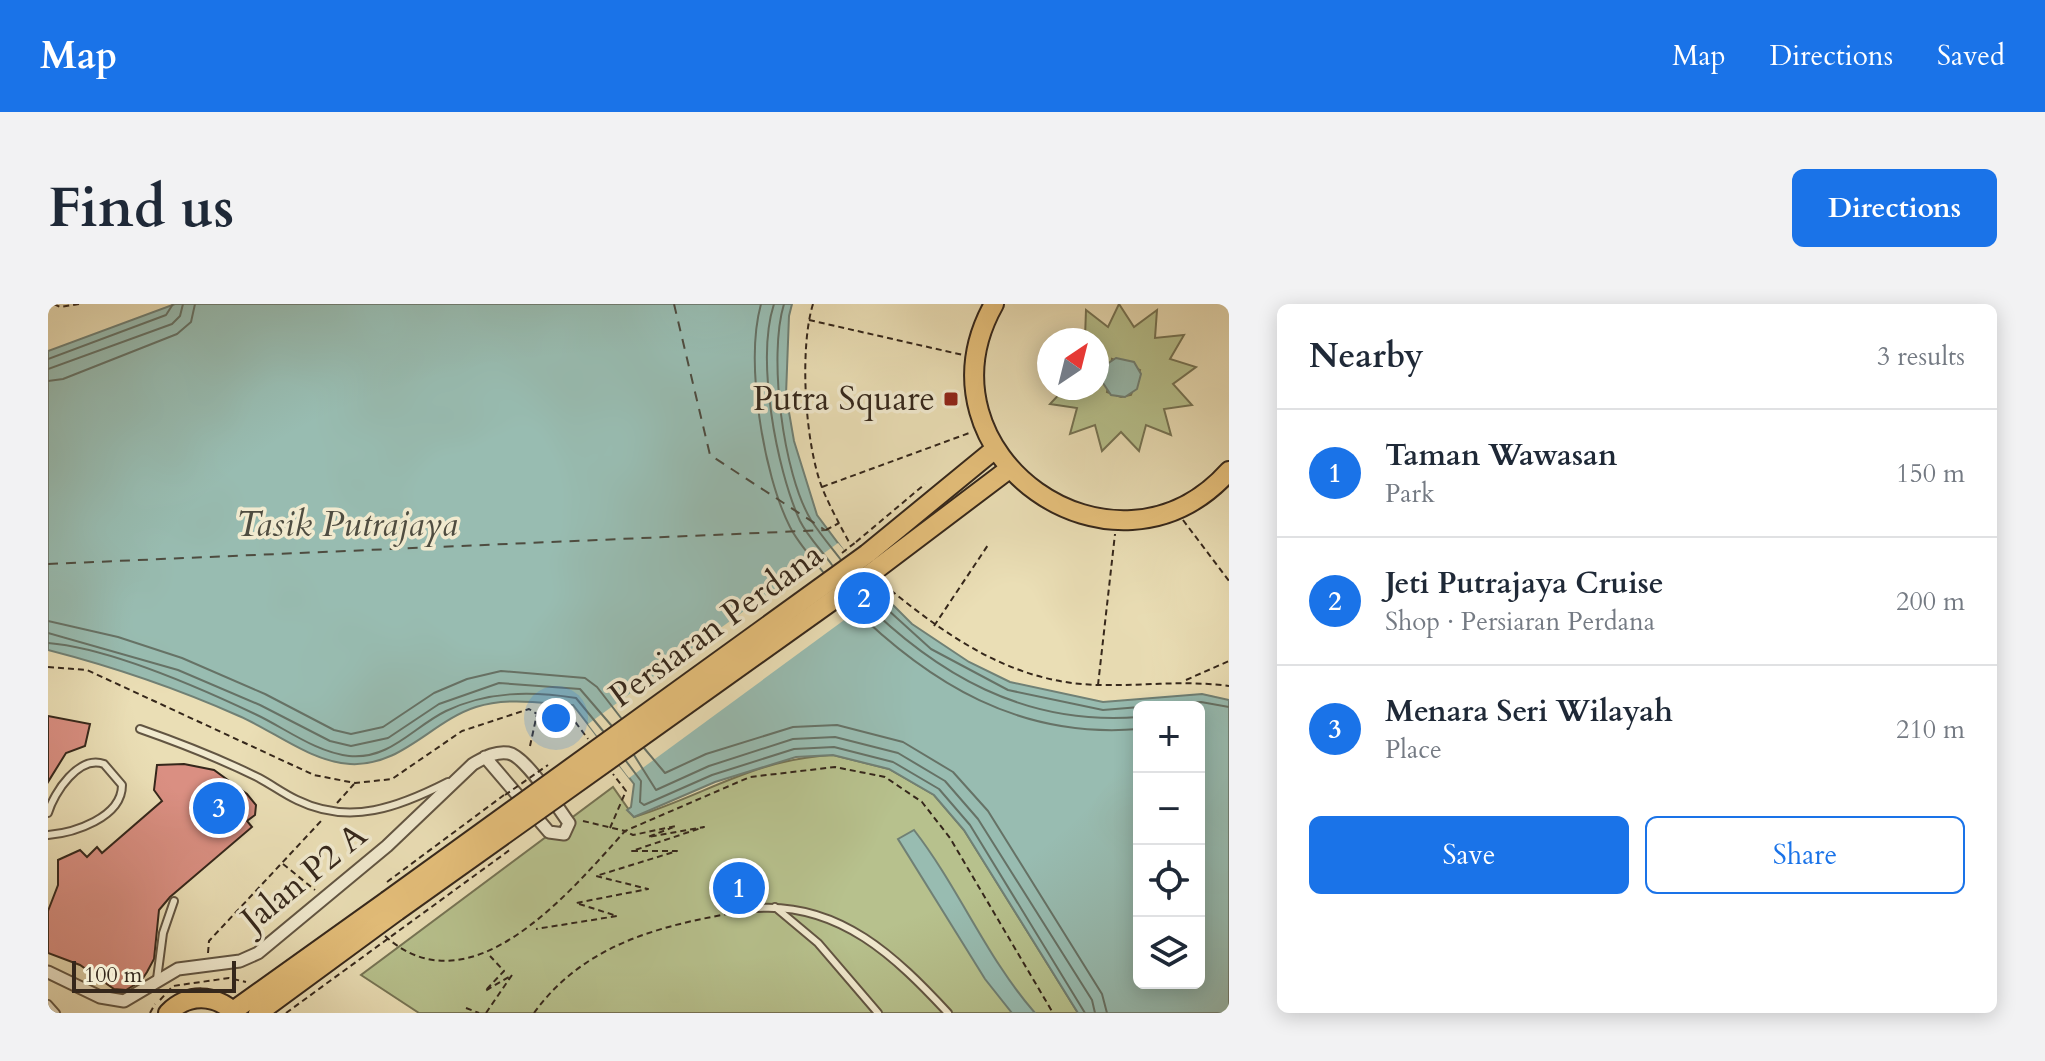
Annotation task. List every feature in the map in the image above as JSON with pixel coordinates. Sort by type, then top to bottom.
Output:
[{"type":"main road","points":[[994,304],[980,336],[976,358],[977,393],[985,427],[995,449],[1009,469],[1033,491],[1066,510],[1116,520],[1176,510],[1198,498],[1229,471]]},
{"type":"main road","name":"Persiaran Perdana","points":[[866,558],[995,449]]},
{"type":"main road","name":"Persiaran Perdana","points":[[234,1012],[866,558],[1009,469]]},
{"type":"main road","name":"Persiaran Perdana","points":[[258,1013],[383,933],[387,900]]},
{"type":"main road","points":[[168,1013],[182,1001],[210,989],[234,1012]]},
{"type":"street","points":[[507,752],[520,758],[569,823],[564,834],[549,832],[485,757],[507,752]]},
{"type":"street","name":"Jalan P2 A","points":[[49,975],[100,997],[124,1001],[178,969],[240,961],[258,953],[429,809],[462,775],[485,757]]},
{"type":"lane","points":[[140,729],[226,763],[296,800],[330,812],[380,810],[404,803],[462,775]]},
{"type":"lane","points":[[48,813],[55,794],[73,774],[92,763],[104,764],[122,785],[120,795],[101,816],[73,832],[48,835]]},
{"type":"lane","points":[[157,981],[163,933],[174,901]]},
{"type":"lane","points":[[758,908],[775,907],[821,914],[842,923],[895,958],[948,1013]]},
{"type":"lane","points":[[775,907],[818,943],[878,1013]]},
{"type":"lane","points":[[48,1004],[56,1013]]},
{"type":"path","points":[[54,304],[60,307],[79,304]]},
{"type":"path","points":[[813,304],[808,320],[805,401],[822,487],[840,523],[866,558],[934,626],[1010,669],[1098,685],[1184,681],[1229,686]]},
{"type":"path","points":[[808,320],[976,358]]},
{"type":"path","points":[[822,487],[985,427]]},
{"type":"path","points":[[866,558],[925,484]]},
{"type":"path","points":[[1176,510],[1229,581]]},
{"type":"path","points":[[1098,685],[1116,520]]},
{"type":"path","points":[[826,530],[840,523]]},
{"type":"path","points":[[934,626],[988,545]]},
{"type":"path","points":[[1184,681],[1229,661]]},
{"type":"path","points":[[48,667],[87,670],[314,775],[355,783],[392,779],[462,731],[529,709],[537,714],[530,746]]},
{"type":"path","points":[[583,821],[625,831],[633,835],[676,826],[648,837],[704,827],[632,851],[677,851],[596,876],[648,889],[576,903],[617,916],[536,929],[625,831],[750,777],[835,767],[885,777],[922,802],[950,838],[1053,1013]]},
{"type":"path","points":[[208,965],[209,941],[355,783]]},
{"type":"path","points":[[387,900],[505,795]]},
{"type":"path","points":[[286,1013],[383,933],[511,849]]},
{"type":"path","points":[[281,863],[325,898]]},
{"type":"path","points":[[534,1013],[571,972],[604,951],[656,928],[758,908]]},
{"type":"path","points":[[383,933],[409,959],[420,963]]},
{"type":"path","points":[[477,962],[514,944]]},
{"type":"path","points":[[486,1013],[512,975],[485,991],[504,971],[490,956]]},
{"type":"path","points":[[150,1013],[173,986],[210,989],[229,978],[251,983]]},
{"type":"path","points":[[466,1008],[479,1013]]},
{"type":"green space","points":[[1119,304],[1134,327],[1157,310],[1155,338],[1184,335],[1170,359],[1196,367],[1173,384],[1192,405],[1164,409],[1171,435],[1146,425],[1139,451],[1121,432],[1102,451],[1095,425],[1070,434],[1077,408],[1050,404],[1054,400],[1109,400],[1109,393],[1121,397],[1131,395],[1140,370],[1112,359],[1109,379],[1109,328],[1085,328],[1086,310],[1108,327]]},
{"type":"green space","points":[[833,755],[889,769],[934,795],[964,830],[1078,1013],[419,1013],[361,975],[613,787],[634,817],[778,763]]},
{"type":"water","name":"Tasik Putrajaya","points":[[175,304],[792,304],[786,395],[794,441],[817,515],[859,571],[912,624],[969,662],[1010,682],[1103,702],[1202,694],[1229,700],[1229,1013],[1078,1013],[964,830],[934,795],[889,769],[833,755],[796,757],[715,782],[634,817],[627,810],[631,807],[634,784],[573,705],[512,701],[476,707],[445,722],[401,751],[368,763],[350,764],[321,758],[252,722],[168,687],[48,650],[48,351]]},
{"type":"water","points":[[1116,358],[1134,362],[1141,374],[1137,389],[1125,397],[1111,395],[1109,363]]},
{"type":"water","points":[[914,830],[1002,969],[1035,1013],[1012,1013],[985,979],[898,839]]},
{"type":"pier","points":[[838,543],[881,593],[629,778],[588,724]]},
{"type":"building","points":[[48,716],[90,724],[85,746],[66,753],[48,782]]},
{"type":"building","points":[[184,764],[214,770],[247,794],[256,805],[255,815],[247,821],[252,827],[170,897],[159,910],[154,959],[147,972],[141,981],[126,990],[114,989],[80,965],[48,953],[48,911],[58,885],[58,860],[80,850],[87,857],[97,847],[102,853],[162,801],[154,790],[157,765]]},
{"type":"ferry route","points":[[674,304],[710,455],[825,530]]},
{"type":"ferry route","points":[[48,564],[826,530]]},
{"type":"place","name":"Putra Square","points":[[951,399]]},
{"type":"place","name":"Jeti Putrajaya Cruise","points":[[864,598]]},
{"type":"place","name":"Menara Seri Wilayah","points":[[219,808]]},
{"type":"place","name":"Taman Wawasan","points":[[739,888]]}]
